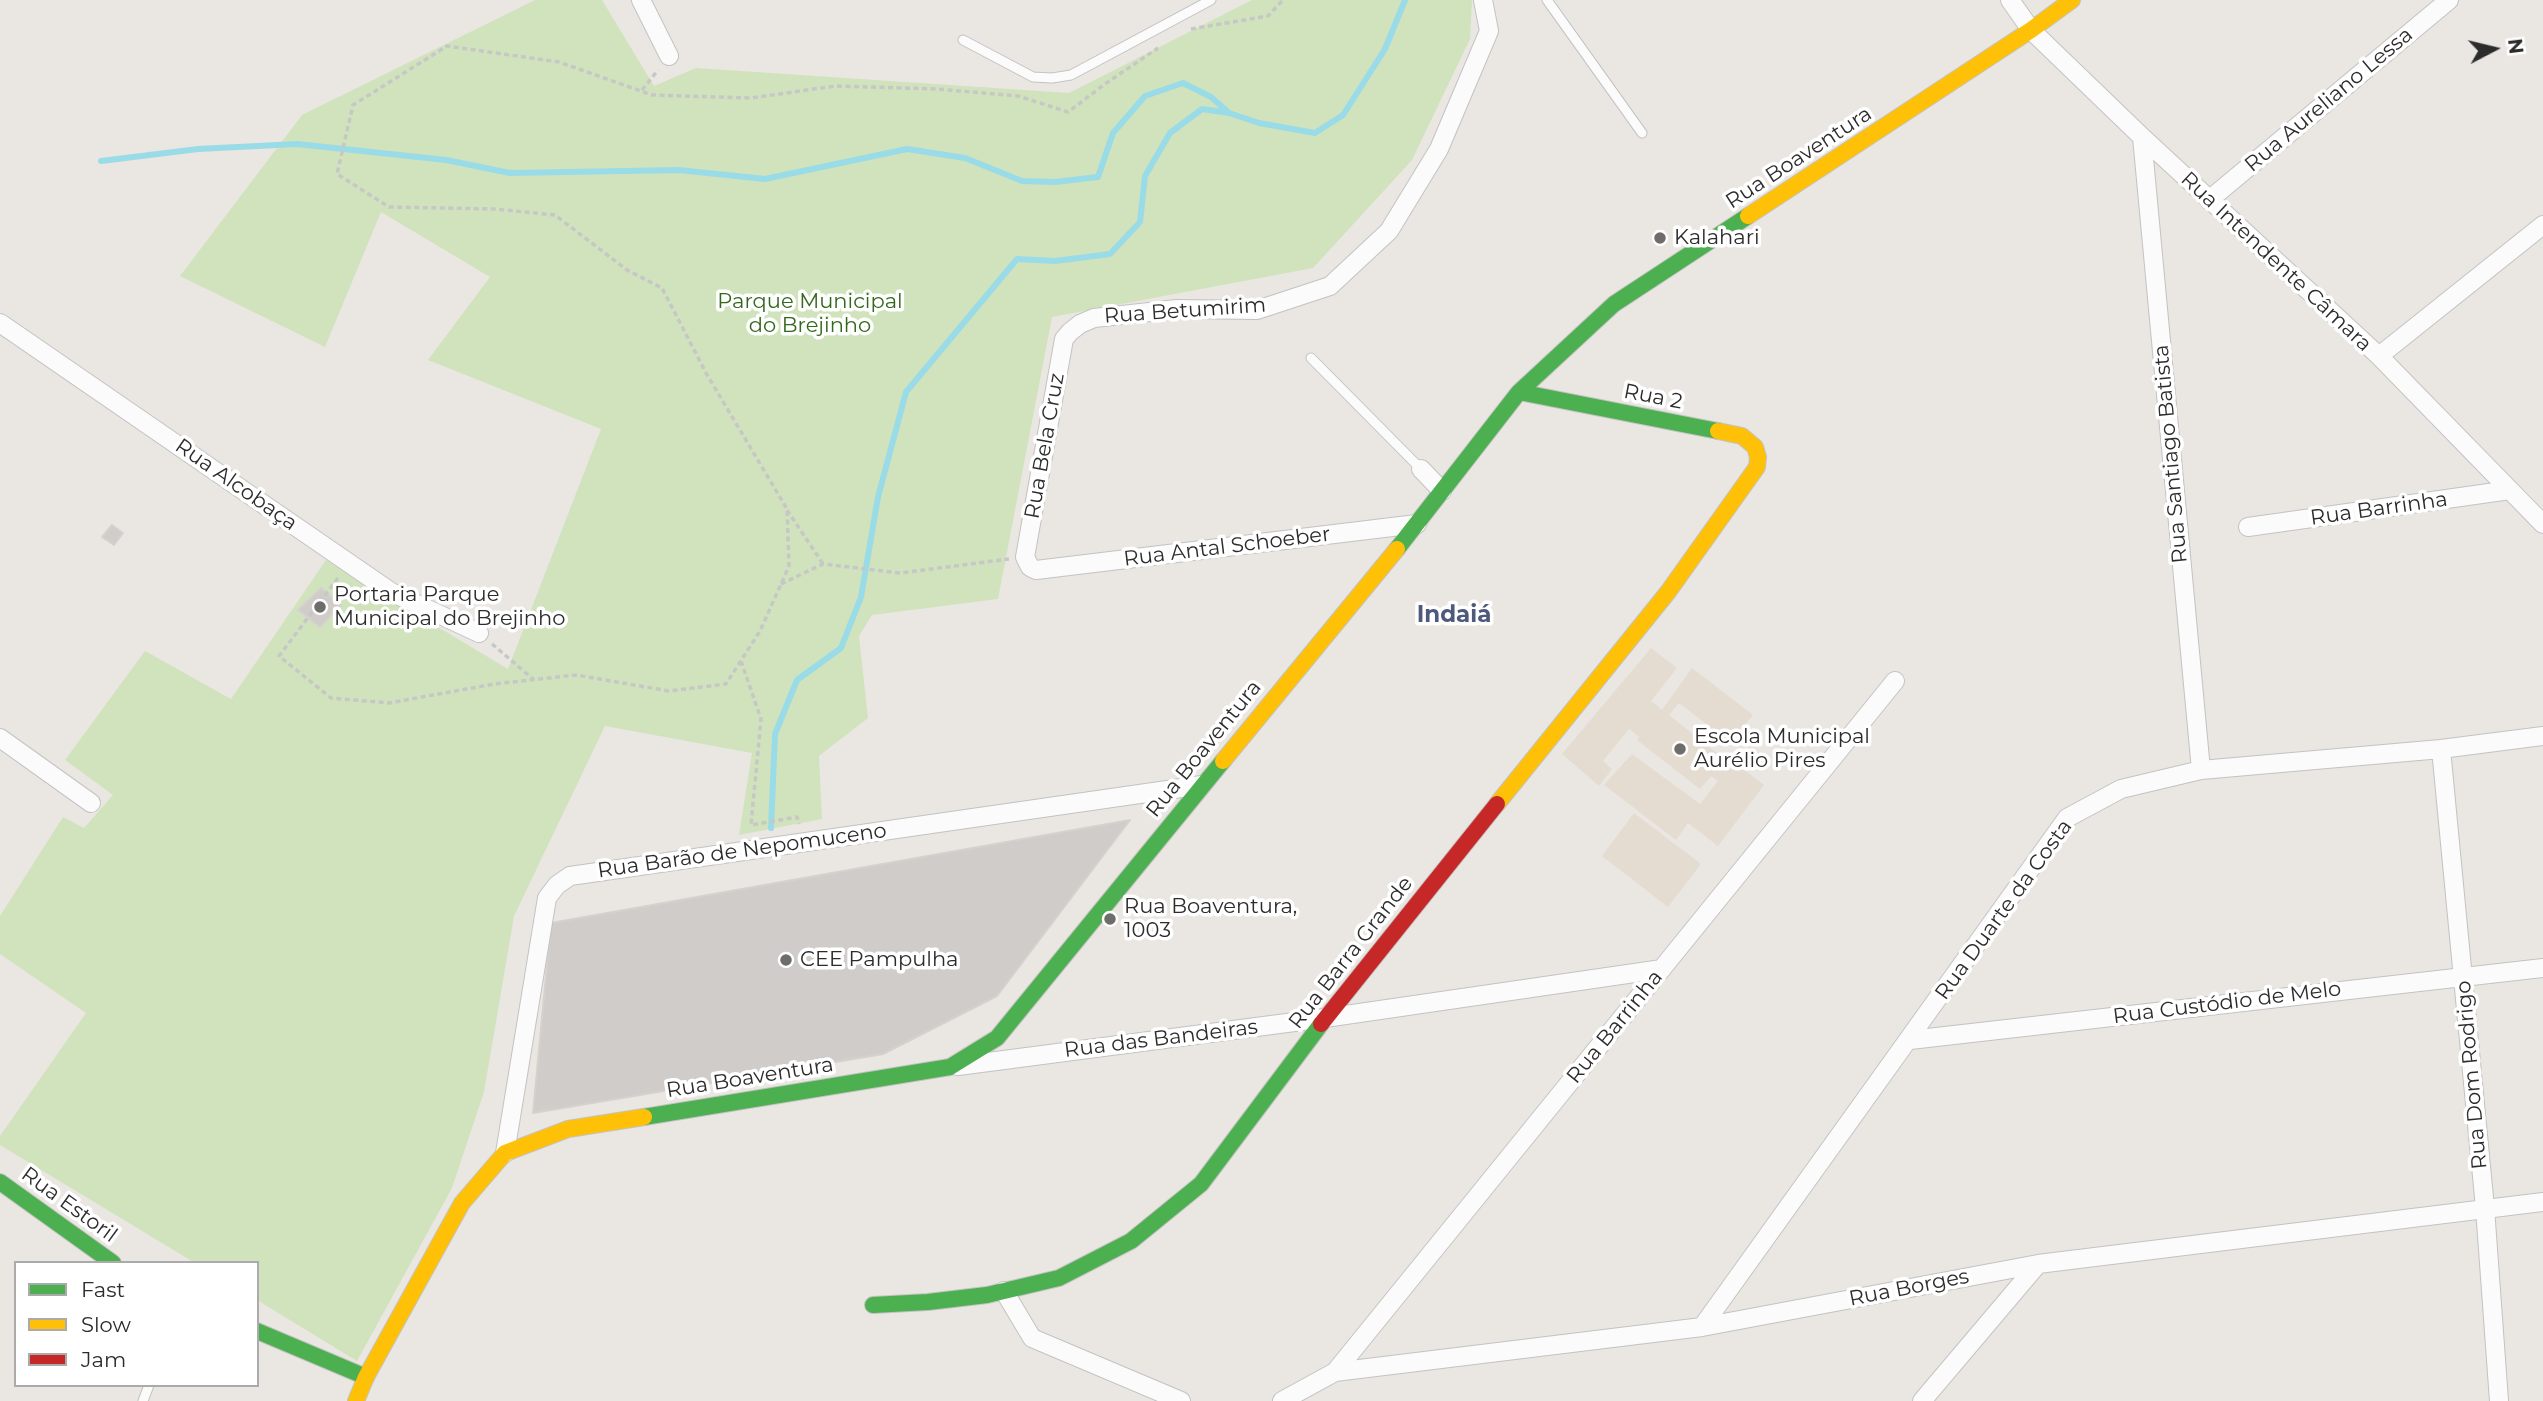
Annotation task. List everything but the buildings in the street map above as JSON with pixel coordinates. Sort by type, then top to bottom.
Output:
[{"type":"street","points":[[641,0],[669,56]]},
{"type":"street","name":"Rua Betumirim","points":[[1080,324],[1094,318],[1177,309],[1257,310],[1330,286],[1389,231],[1439,149],[1489,32],[1483,0]]},
{"type":"street","name":"Rua Intendente Câmara","points":[[2010,0],[2031,30],[2209,200],[2379,356],[2543,524]]},
{"type":"street","name":"Rua Boaventura","points":[[356,1401],[366,1377],[462,1203],[505,1153],[568,1129],[950,1067],[997,1038],[1417,524],[1519,393],[1615,304],[2031,30],[2072,0]]},
{"type":"street","name":"Rua Aureliano Lessa","points":[[2209,200],[2449,0]]},
{"type":"street","name":"Rua Santiago Batista","points":[[2142,137],[2201,770]]},
{"type":"street","points":[[2379,356],[2543,225]]},
{"type":"street","name":"Rua Alcobaça","points":[[0,323],[391,592],[479,634]]},
{"type":"street","name":"Rua Bela Cruz","points":[[1030,564],[1064,339],[1080,324]]},
{"type":"street","name":"Rua 2","points":[[1519,393],[1742,436],[1755,447],[1757,467]]},
{"type":"street","name":"Rua Barra Grande","points":[[873,1305],[928,1302],[1004,1291],[1059,1278],[1131,1241],[1201,1184],[1325,1018],[1668,592],[1757,467]]},
{"type":"street","points":[[1421,469],[1442,491]]},
{"type":"street","name":"Rua Barrinha","points":[[2248,527],[2511,491]]},
{"type":"street","name":"Rua Antal Schoeber","points":[[1030,564],[1417,524]]},
{"type":"street","name":"Rua Barrinha","points":[[1335,1372],[1895,681]]},
{"type":"street","name":"Rua Duarte da Costa","points":[[1702,1327],[2067,818],[2121,789],[2201,770],[2441,749],[2543,736]]},
{"type":"street","points":[[0,738],[91,803]]},
{"type":"street","name":"Rua Dom Rodrigo","points":[[2441,749],[2485,1208],[2499,1401]]},
{"type":"street","name":"Rua Barão de Nepomuceno","points":[[505,1153],[548,898],[557,885],[570,876],[1202,785]]},
{"type":"street","name":"Rua Custódio de Melo","points":[[1910,1040],[2543,968]]},
{"type":"street","name":"Rua das Bandeiras","points":[[950,1067],[1325,1018],[1662,969]]},
{"type":"street","name":"Rua Estoril","points":[[0,1182],[110,1261]]},
{"type":"street","name":"Rua Borges","points":[[1335,1372],[1702,1327],[2038,1264],[2543,1202]]},
{"type":"street","points":[[1922,1401],[2038,1264]]},
{"type":"street","points":[[1004,1291],[1032,1338],[1181,1401]]},
{"type":"street","points":[[259,1332],[366,1377]]},
{"type":"street","points":[[1282,1401],[1335,1372]]},
{"type":"lane","points":[[963,40],[1033,77],[1071,75],[1211,0]]},
{"type":"lane","points":[[1547,0],[1642,133]]},
{"type":"lane","points":[[1311,358],[1421,469]]},
{"type":"path","points":[[1184,30],[1268,16],[1283,0]]},
{"type":"path","points":[[823,564],[706,373],[662,288],[626,270],[555,215],[495,209],[389,208],[337,174],[353,105],[447,47],[559,62],[652,95],[751,99],[835,86],[937,89],[1018,96],[1068,112],[1161,46]]},
{"type":"path","points":[[642,90],[669,56]]},
{"type":"path","points":[[349,563],[279,656],[331,698],[389,702],[494,684],[576,675],[669,691],[726,684],[760,631],[789,566],[787,509]]},
{"type":"path","points":[[781,584],[823,564],[900,573],[1030,564]]},
{"type":"path","points":[[479,634],[533,679]]},
{"type":"path","points":[[741,661],[761,719],[751,825],[786,819]]},
{"type":"shaded area","name":"Escola Municipal Aurélio Pires","points":[[1651,648],[1677,668],[1651,701],[1662,710],[1692,668],[1753,715],[1731,743],[1679,703],[1669,715],[1720,756],[1718,760],[1732,770],[1737,764],[1764,785],[1718,846],[1688,823],[1676,840],[1604,785],[1632,754],[1700,804],[1718,781],[1711,776],[1700,789],[1637,740],[1639,737],[1629,729],[1603,761],[1612,769],[1599,786],[1562,754]]},
{"type":"shaded area","points":[[1634,813],[1701,864],[1668,907],[1602,856]]},
{"type":"green space","name":"Parque Municipal do Brejinho","points":[[535,0],[602,0],[654,86],[696,68],[1069,93],[1252,0],[1472,0],[1470,39],[1412,160],[1313,268],[1052,317],[998,599],[872,615],[859,636],[868,718],[819,756],[822,819],[739,835],[752,753],[605,726],[514,916],[484,1092],[452,1188],[357,1361],[259,1301],[259,1261],[192,1261],[0,1145],[0,1136],[86,1013],[0,954],[0,916],[63,817],[84,828],[113,795],[65,760],[145,651],[231,699],[326,560],[508,669],[601,429],[428,360],[490,277],[381,212],[325,347],[180,276],[302,115]]},
{"type":"waterway","points":[[771,828],[775,734],[797,680],[841,648],[861,597],[878,497],[906,392],[1017,259],[1055,261],[1110,254],[1140,222],[1145,176],[1170,133],[1202,109],[1315,133],[1343,115],[1385,49],[1405,0]]},
{"type":"waterway","points":[[101,161],[198,149],[297,144],[446,160],[510,173],[679,170],[765,179],[907,149],[965,158],[1022,181],[1055,182],[1098,177],[1113,133],[1145,96],[1183,83],[1211,97],[1229,113]]},
{"type":"traffic: fast","points":[[1397,549],[1519,392],[1614,304],[1748,216]]},
{"type":"traffic: fast","points":[[1519,392],[1718,431]]},
{"type":"traffic: fast","points":[[644,1117],[950,1067],[997,1038],[1223,761]]},
{"type":"traffic: fast","points":[[873,1305],[987,1295],[1059,1278],[1131,1241],[1201,1184],[1321,1024]]},
{"type":"traffic: fast","points":[[0,1182],[110,1261]]},
{"type":"traffic: fast","points":[[259,1332],[366,1377]]},
{"type":"traffic: slow","points":[[1748,216],[2031,30],[2072,0]]},
{"type":"traffic: slow","points":[[1497,804],[1668,592],[1757,467],[1755,447],[1742,436],[1718,431]]},
{"type":"traffic: slow","points":[[1223,761],[1397,549]]},
{"type":"traffic: slow","points":[[356,1401],[366,1377],[462,1203],[505,1153],[568,1129],[644,1117]]},
{"type":"traffic: jam","points":[[1321,1024],[1497,804]]},
{"type":"place","name":"Kalahari","points":[[1660,238]]},
{"type":"place","name":"Portaria Parque Municipal do Brejinho","points":[[320,607]]},
{"type":"place","name":"Escola Municipal Aurélio Pires","points":[[1680,749]]},
{"type":"place","name":"Rua Boaventura, 1003","points":[[1110,919]]},
{"type":"place","name":"CEE Pampulha","points":[[786,960]]},
{"type":"district","name":"Indaiá","points":[[1454,615]]}]
